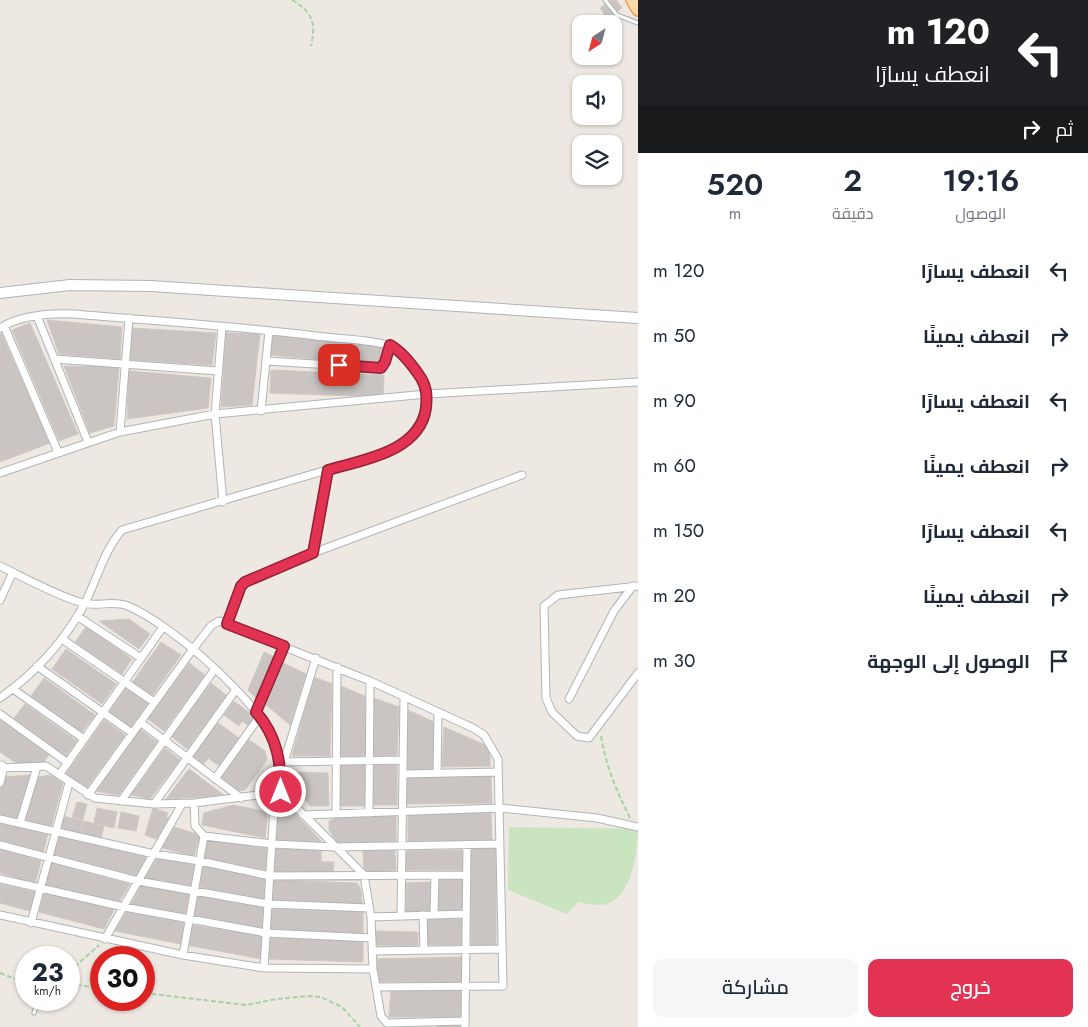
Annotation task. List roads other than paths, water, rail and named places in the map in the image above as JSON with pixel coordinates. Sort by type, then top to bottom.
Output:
[{"type":"main road","points":[[632,0],[638,10]]},
{"type":"main road","points":[[0,293],[70,286],[151,286],[638,318]]},
{"type":"street","points":[[0,698],[13,689],[62,639],[84,604],[108,549],[122,530],[223,502],[388,452],[402,444],[420,424],[425,412],[427,394],[423,381],[413,366],[390,345],[269,330],[54,313],[37,316],[2,327],[58,452]]},
{"type":"street","points":[[37,316],[88,442]]},
{"type":"street","points":[[120,432],[129,318]]},
{"type":"street","points":[[222,327],[215,414],[223,502]]},
{"type":"street","points":[[261,411],[269,330]]},
{"type":"street","points":[[266,361],[381,368],[385,362],[390,345]]},
{"type":"street","points":[[55,359],[218,371]]},
{"type":"street","points":[[0,473],[120,432],[215,414],[427,394],[638,382]]},
{"type":"street","points":[[313,553],[328,470]]},
{"type":"street","points":[[227,624],[241,586],[245,582],[313,553],[522,475]]},
{"type":"street","points":[[0,566],[84,604],[104,602],[128,606],[163,627],[193,649],[258,714],[277,748],[281,770]]},
{"type":"street","points":[[0,600],[13,572]]},
{"type":"street","points":[[569,699],[614,611],[635,586]]},
{"type":"street","points":[[635,586],[558,595],[544,606],[546,698],[552,712],[577,736],[589,738],[638,673]]},
{"type":"street","points":[[77,616],[141,658]]},
{"type":"street","points":[[88,795],[193,649],[215,622],[219,621],[370,681],[484,735],[496,754],[498,772],[503,986],[376,987]]},
{"type":"street","points":[[59,775],[163,627]]},
{"type":"street","points":[[62,639],[154,702]]},
{"type":"street","points":[[215,779],[258,714],[284,646]]},
{"type":"street","points":[[264,968],[272,844],[281,770],[316,658]]},
{"type":"street","points":[[37,666],[132,733]]},
{"type":"street","points":[[336,814],[337,667]]},
{"type":"street","points":[[121,801],[214,670]]},
{"type":"street","points":[[369,812],[370,681]]},
{"type":"street","points":[[13,689],[84,739]]},
{"type":"street","points":[[154,804],[235,691]]},
{"type":"street","points":[[401,916],[404,696]]},
{"type":"street","points":[[436,773],[438,713]]},
{"type":"street","points":[[0,714],[68,763]]},
{"type":"street","points":[[140,722],[240,798]]},
{"type":"street","points":[[284,762],[403,760]]},
{"type":"street","points":[[0,783],[1,766],[46,766],[88,795],[121,801],[182,804],[278,792]]},
{"type":"street","points":[[20,823],[37,767]]},
{"type":"street","points":[[403,774],[498,772]]},
{"type":"street","points":[[31,923],[69,783]]},
{"type":"street","points":[[278,792],[364,876],[371,917],[373,969],[381,1016],[388,1023],[465,1024],[467,845]]},
{"type":"street","points":[[194,803],[195,826],[204,836],[272,844],[335,847],[500,844]]},
{"type":"street","points":[[105,940],[182,804]]},
{"type":"street","points":[[303,815],[500,808],[597,818],[636,826]]},
{"type":"street","points":[[0,819],[154,854],[200,861],[270,876],[467,875]]},
{"type":"street","points":[[183,955],[204,836]]},
{"type":"street","points":[[0,845],[138,882],[268,904],[369,908]]},
{"type":"street","points":[[434,915],[435,875]]},
{"type":"street","points":[[0,878],[124,907],[266,933],[372,938]]},
{"type":"street","points":[[371,917],[466,914]]},
{"type":"street","points":[[0,915],[105,940],[264,968],[373,969]]},
{"type":"street","points":[[423,915],[424,950]]},
{"type":"street","points":[[372,951],[502,949]]},
{"type":"lane","points":[[605,0],[617,16],[638,23]]}]
